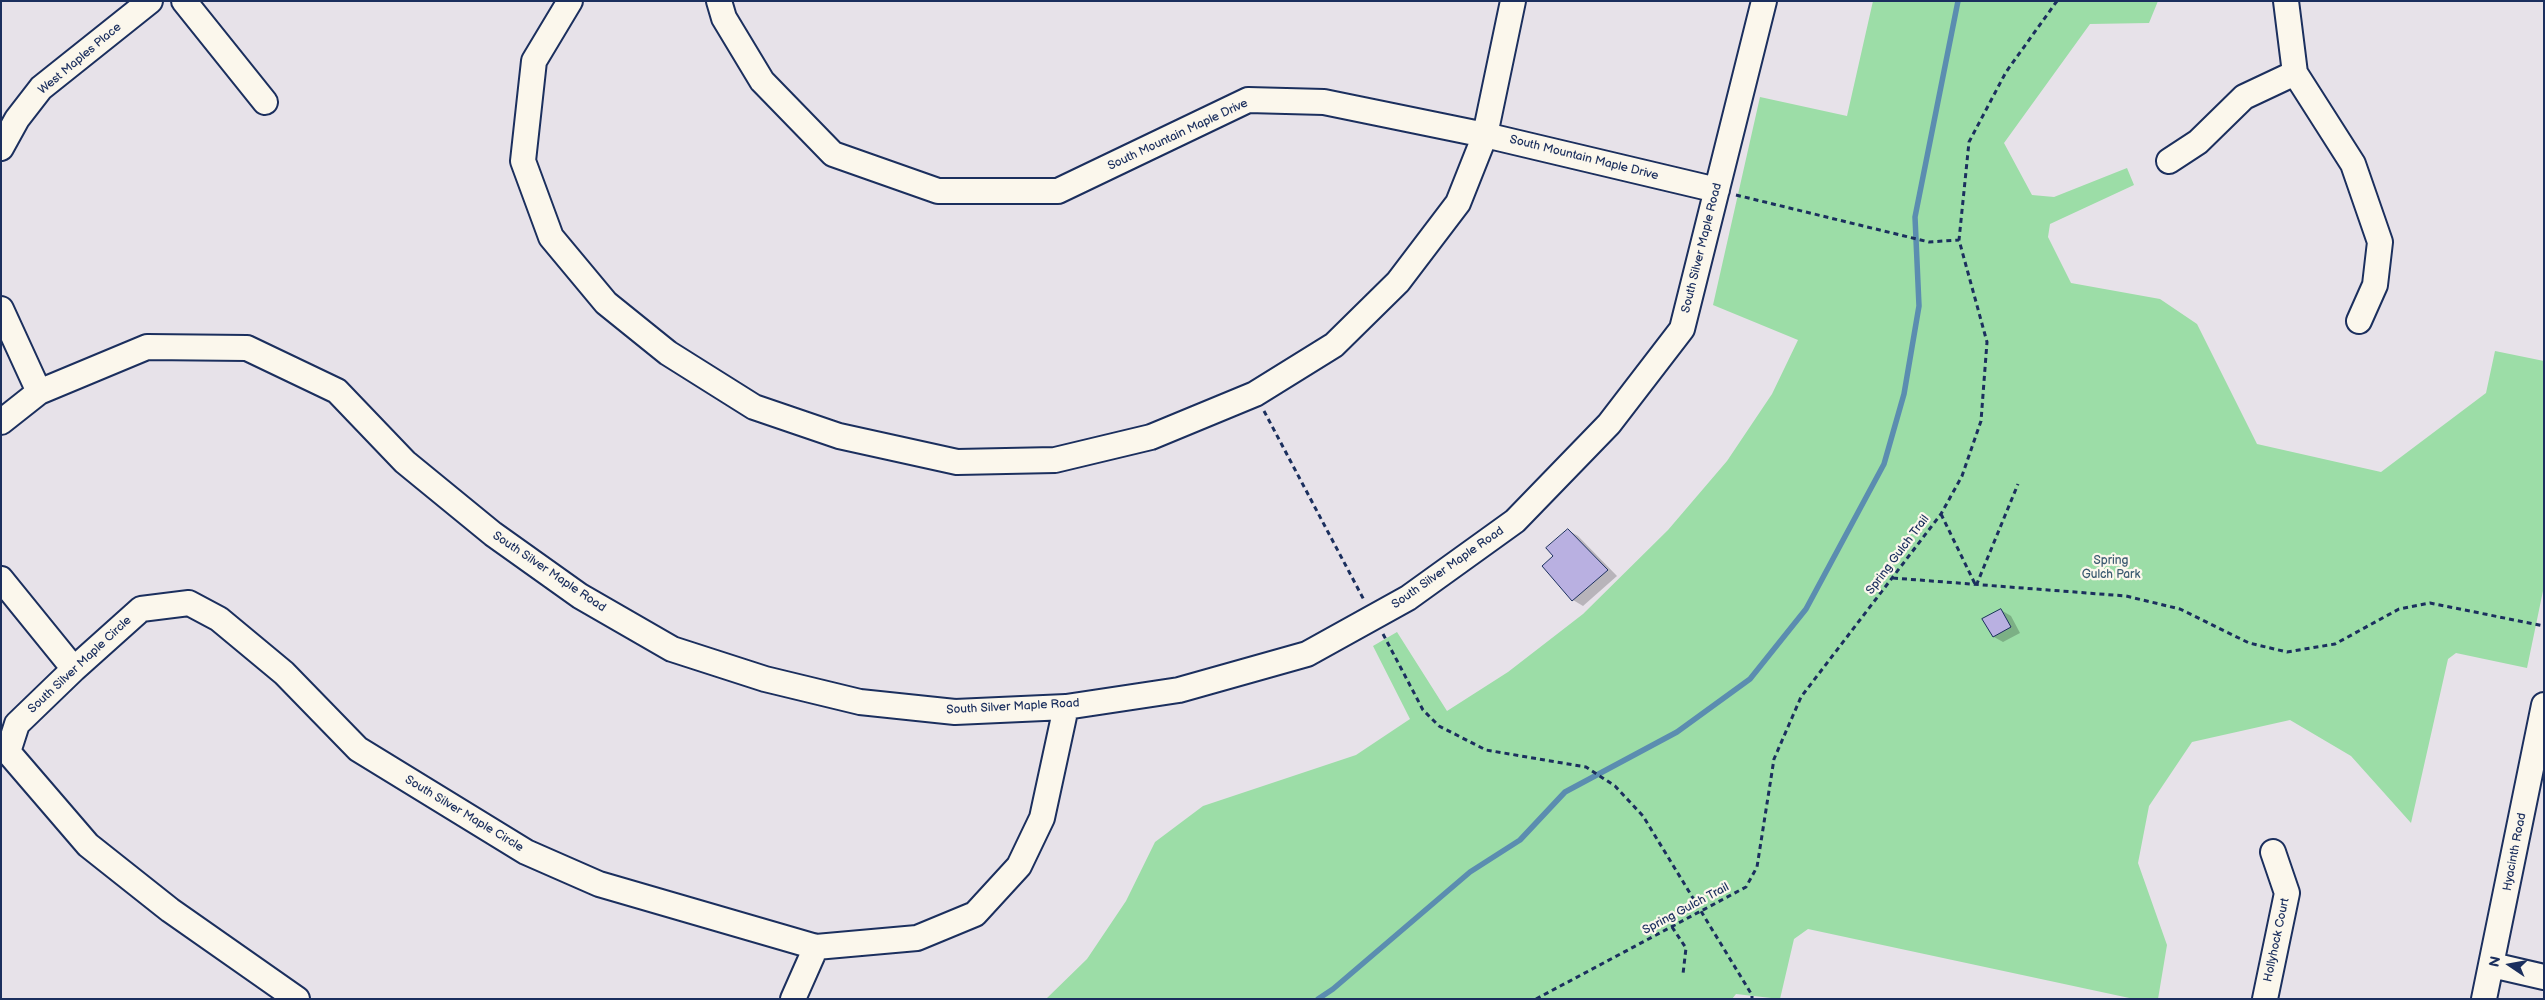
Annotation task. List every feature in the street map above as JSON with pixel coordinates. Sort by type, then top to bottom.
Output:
[{"type":"street","name":"West Maples Place","points":[[1,148],[17,119],[41,88],[150,1]]},
{"type":"street","points":[[184,1],[265,102]]},
{"type":"street","points":[[570,1],[534,61],[523,161],[551,236],[606,303],[668,352],[754,407],[839,436],[957,462],[1055,460],[1151,437],[1255,394],[1334,345],[1398,282],[1458,203],[1485,135],[1513,1]]},
{"type":"street","name":"South Mountain Maple Drive","points":[[719,1],[724,18],[762,81],[833,154],[938,191],[1058,191],[1248,100],[1324,102],[1485,135],[1717,190]]},
{"type":"street","name":"South Silver Maple Road","points":[[1,422],[39,392],[147,347],[247,348],[337,391],[405,462],[493,534],[580,596],[672,649],[765,679],[860,702],[955,712],[1066,707],[1179,690],[1307,654],[1408,598],[1514,521],[1609,424],[1682,329],[1764,1]]},
{"type":"street","points":[[2286,1],[2294,73],[2353,164],[2380,242],[2375,285],[2359,321]]},
{"type":"street","points":[[2169,161],[2198,142],[2244,97],[2294,73]]},
{"type":"street","points":[[1,309],[39,392]]},
{"type":"street","points":[[1,579],[74,669]]},
{"type":"street","name":"South Silver Maple Circle","points":[[297,999],[170,910],[88,845],[8,752],[17,724],[74,669],[141,610],[189,603],[219,619],[284,673],[358,749],[526,852],[599,884],[816,948],[917,938],[975,914],[1019,866],[1042,818],[1066,707]]},
{"type":"street","name":"Hyacinth Road","points":[[2484,999],[2544,705]]},
{"type":"street","name":"Hollyhock Court","points":[[2265,999],[2287,893],[2273,852]]},
{"type":"street","points":[[793,999],[816,948]]},
{"type":"street","points":[[2492,965],[2544,977]]},
{"type":"path","name":"Spring Gulch Trail","points":[[1536,999],[1746,887],[1756,867],[1774,759],[1801,697],[1941,514],[1962,476],[1980,420],[1988,342],[1959,240],[1969,142],[2006,72],[2057,1]]},
{"type":"path","points":[[1717,190],[1929,242],[1959,240]]},
{"type":"path","points":[[1976,586],[2018,484]]},
{"type":"path","points":[[1941,514],[1976,586]]},
{"type":"path","points":[[1892,578],[1976,586],[2126,596],[2180,610],[2249,643],[2286,652],[2335,644],[2399,609],[2430,603],[2544,626]]},
{"type":"path","points":[[1586,767],[1610,782],[1643,816],[1702,911],[1752,995],[1752,999]]},
{"type":"path","points":[[1672,927],[1686,948],[1683,974]]},
{"type":"green space","name":"Spring Gulch Park","points":[[1873,1],[2158,1],[2149,23],[2090,24],[2004,143],[2032,195],[2054,197],[2127,168],[2134,185],[2050,224],[2048,237],[2071,283],[2160,299],[2197,324],[2257,444],[2381,472],[2486,393],[2495,351],[2544,361],[2544,586],[2527,668],[2456,653],[2448,659],[2411,823],[2351,756],[2290,720],[2192,742],[2149,806],[2138,863],[2167,945],[2158,999],[2134,999],[1808,929],[1794,939],[1780,999],[1736,994],[1732,999],[1046,999],[1087,959],[1126,901],[1155,842],[1203,806],[1356,755],[1410,719],[1373,646],[1397,632],[1447,711],[1508,672],[1583,614],[1668,530],[1727,461],[1772,394],[1798,340],[1713,305],[1760,97],[1847,116]]},
{"type":"building","points":[[1568,529],[1608,570],[1572,601],[1542,566],[1553,556],[1546,548]]},
{"type":"building","points":[[2001,609],[2011,627],[1993,637],[1982,619]]},
{"type":"waterway","points":[[1318,999],[1333,989],[1470,872],[1520,840],[1565,792],[1677,732],[1750,679],[1806,609],[1884,464],[1904,394],[1919,306],[1915,217],[1958,1]]}]
